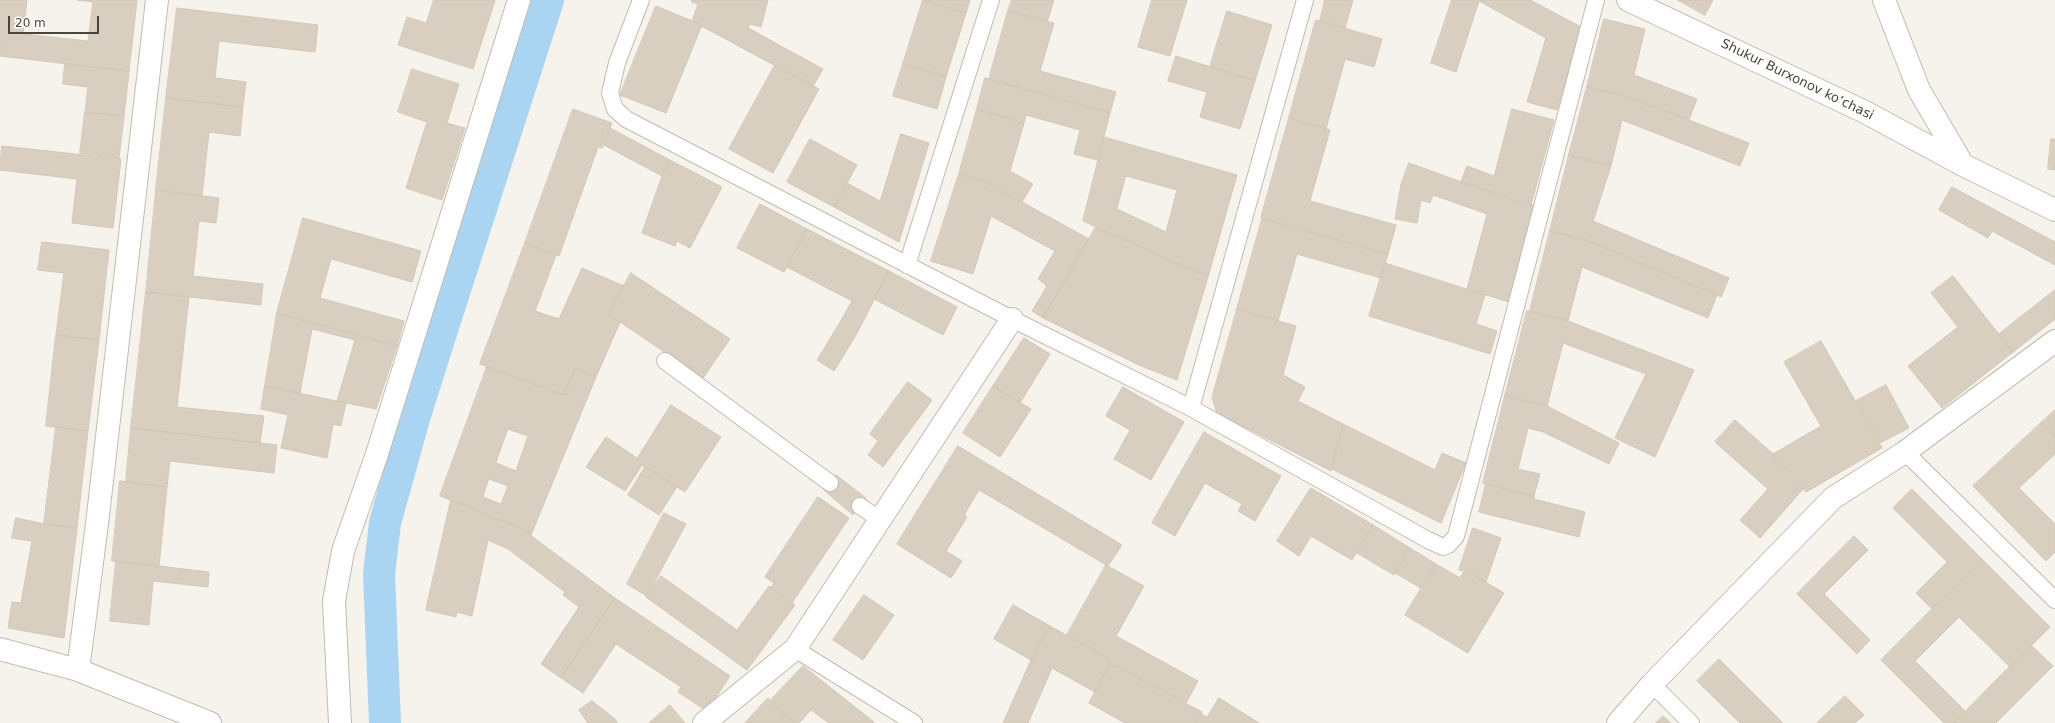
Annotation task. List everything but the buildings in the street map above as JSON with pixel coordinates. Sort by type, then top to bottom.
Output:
[{"type":"street","points":[[78,670],[98,516],[157,0]]},
{"type":"street","points":[[340,723],[334,601],[343,551],[376,457],[519,0]]},
{"type":"street","name":"Shukur Burxonov koʻchasi","points":[[1628,0],[1865,112],[1964,166],[2055,210]]},
{"type":"street","points":[[1884,0],[1919,90],[1964,166]]},
{"type":"street","points":[[704,723],[795,649],[1012,319]]},
{"type":"street","points":[[1618,723],[1652,684],[1833,498],[1905,452],[2055,341]]},
{"type":"street","points":[[0,649],[78,670],[210,723]]},
{"type":"lane","points":[[641,0],[617,63],[611,86],[610,94],[616,109],[626,119],[1012,319],[1191,408],[1443,547],[1448,545],[1456,536],[1596,0]]},
{"type":"lane","points":[[907,265],[990,0]]},
{"type":"lane","points":[[1191,408],[1305,0]]},
{"type":"lane","points":[[665,361],[830,483]]},
{"type":"lane","points":[[1905,452],[2055,600]]},
{"type":"lane","points":[[860,506],[880,520]]},
{"type":"lane","points":[[795,649],[914,723]]},
{"type":"lane","points":[[1652,684],[1691,723]]},
{"type":"waterway","points":[[385,723],[379,574],[385,523],[415,415],[548,0]]}]
